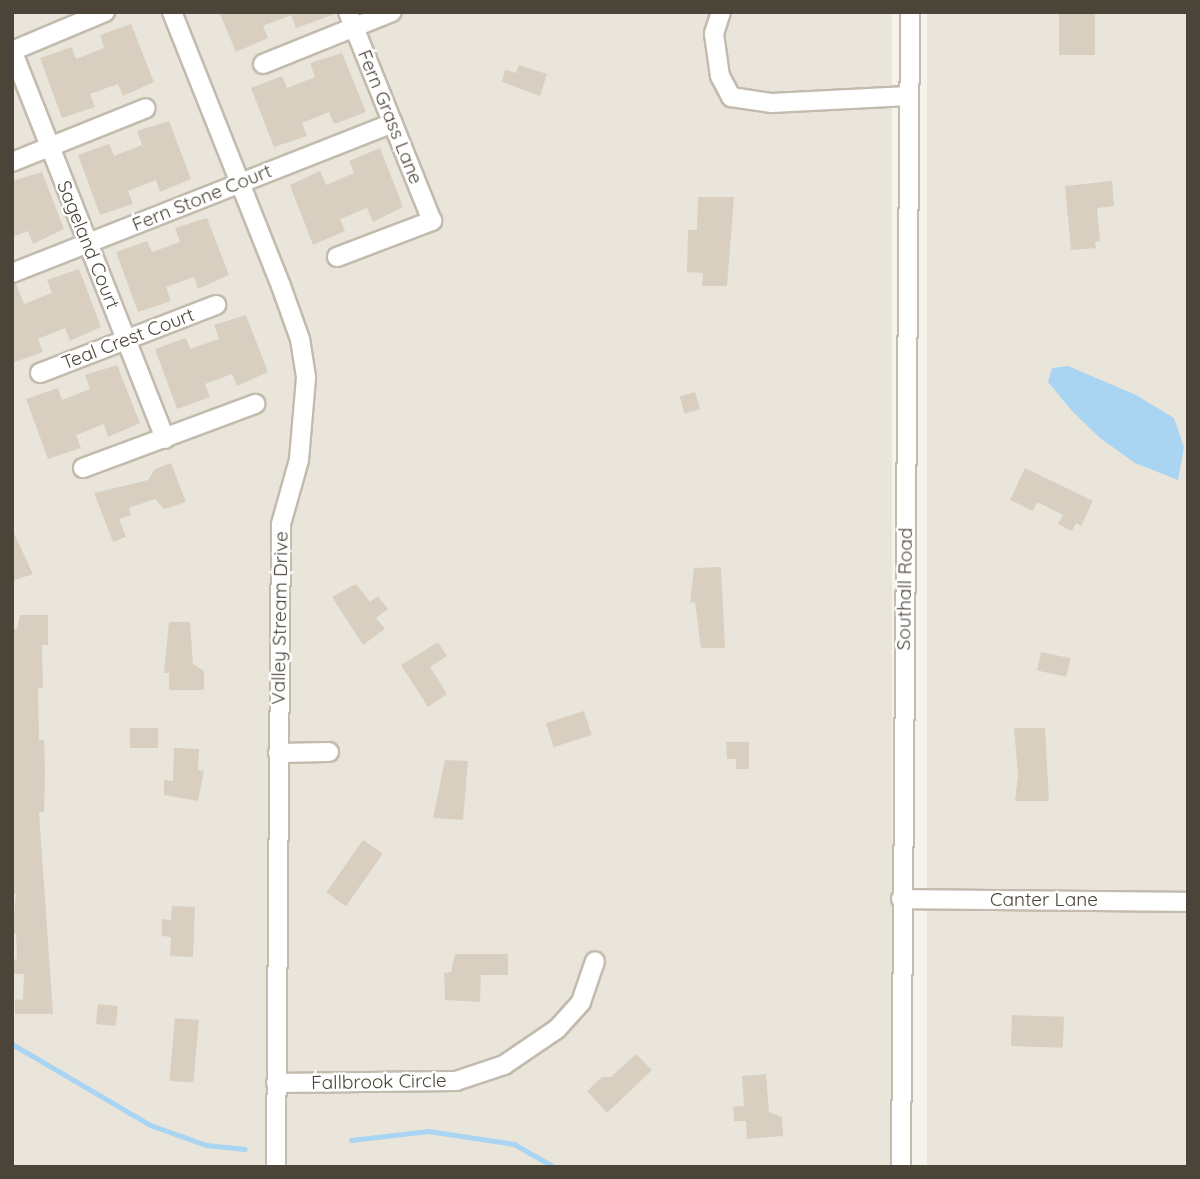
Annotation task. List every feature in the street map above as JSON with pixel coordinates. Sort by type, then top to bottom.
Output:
[{"type":"street","points":[[12,50],[105,12]]},
{"type":"street","name":"Valley Stream Drive","points":[[172,12],[300,339],[306,378],[299,460],[281,524],[276,1167]]},
{"type":"street","points":[[263,64],[351,20],[392,12]]},
{"type":"street","points":[[721,12],[714,34],[720,76],[731,97],[771,103],[909,96]]},
{"type":"street","name":"Southall Road","points":[[901,1167],[910,12]]},
{"type":"street","name":"Fern Grass Lane","points":[[337,257],[432,221],[351,20]]},
{"type":"street","name":"Sageland Court","points":[[12,50],[165,439]]},
{"type":"street","points":[[12,162],[146,108]]},
{"type":"street","name":"Fern Stone Court","points":[[12,273],[392,123]]},
{"type":"street","name":"Teal Crest Court","points":[[40,373],[216,305]]},
{"type":"street","points":[[83,468],[255,404]]},
{"type":"street","points":[[278,752],[329,752]]},
{"type":"street","name":"Canter Lane","points":[[901,899],[1188,902]]},
{"type":"street","name":"Fallbrook Circle","points":[[276,1083],[456,1081],[504,1065],[565,1020],[581,1002],[595,961]]},
{"type":"shaded area","points":[[12,12],[892,12],[892,1167],[12,1167]]},
{"type":"shaded area","points":[[927,12],[1188,12],[1188,1167],[927,1167]]},
{"type":"water","points":[[1068,366],[1136,395],[1174,418],[1184,447],[1178,480],[1135,463],[1100,438],[1072,411],[1048,382],[1052,368]]},
{"type":"building","points":[[219,12],[335,14],[296,28],[291,15],[263,26],[268,38],[236,52]]},
{"type":"building","points":[[1059,12],[1095,12],[1095,55],[1059,55]]},
{"type":"building","points":[[131,24],[154,82],[123,96],[118,84],[90,94],[95,107],[62,118],[40,58],[72,47],[76,59],[104,48],[100,35]]},
{"type":"building","points":[[342,53],[366,112],[334,124],[329,112],[302,123],[307,136],[274,147],[251,88],[282,76],[287,88],[315,77],[310,63]]},
{"type":"building","points":[[519,65],[547,74],[540,96],[502,82],[505,70],[516,73]]},
{"type":"building","points":[[169,121],[191,179],[160,192],[156,180],[128,191],[133,204],[100,215],[78,155],[109,144],[114,156],[142,145],[137,131]]},
{"type":"building","points":[[380,148],[403,207],[373,222],[367,208],[340,219],[345,231],[313,245],[290,185],[320,171],[326,185],[354,173],[349,161]]},
{"type":"building","points":[[42,172],[64,229],[33,244],[28,231],[12,237],[12,181]]},
{"type":"building","points":[[1112,181],[1114,206],[1097,208],[1100,241],[1095,242],[1096,248],[1071,250],[1065,186]]},
{"type":"building","points":[[698,197],[734,197],[727,286],[702,286],[703,273],[687,272],[688,230],[697,230]]},
{"type":"building","points":[[207,218],[229,275],[198,289],[194,277],[166,287],[171,301],[138,312],[116,252],[147,241],[152,252],[180,242],[175,228]]},
{"type":"building","points":[[79,269],[101,327],[70,341],[65,328],[38,339],[43,352],[12,363],[12,284],[16,284],[24,304],[52,293],[47,280]]},
{"type":"building","points":[[246,315],[268,372],[237,386],[232,374],[205,384],[210,397],[177,409],[155,349],[186,338],[190,349],[219,339],[214,325]]},
{"type":"building","points":[[117,365],[140,423],[108,437],[104,424],[76,435],[81,448],[48,459],[26,399],[58,388],[62,400],[90,389],[85,375]]},
{"type":"building","points":[[695,392],[700,409],[685,414],[680,396]]},
{"type":"building","points":[[171,463],[186,502],[164,509],[155,499],[129,508],[131,515],[119,519],[126,537],[113,542],[94,493],[148,480],[155,469]]},
{"type":"building","points":[[1025,468],[1093,501],[1081,526],[1076,523],[1072,531],[1058,524],[1063,515],[1037,502],[1033,511],[1010,500]]},
{"type":"building","points":[[12,529],[33,574],[12,581]]},
{"type":"building","points":[[721,567],[725,648],[701,648],[695,602],[690,603],[694,568]]},
{"type":"building","points":[[356,584],[370,602],[378,596],[388,609],[376,618],[385,629],[363,645],[332,597]]},
{"type":"building","points":[[20,615],[48,615],[48,645],[42,645],[43,688],[38,688],[39,740],[44,740],[45,770],[44,812],[39,812],[53,1014],[15,1014],[15,999],[23,1000],[24,974],[12,974],[12,960],[17,959],[16,934],[12,934],[16,894],[12,894],[12,629],[17,629]]},
{"type":"building","points":[[169,622],[190,622],[193,664],[204,671],[204,690],[169,690],[169,673],[164,673]]},
{"type":"building","points":[[438,642],[447,656],[430,667],[447,694],[428,707],[401,665]]},
{"type":"building","points":[[1041,652],[1070,658],[1066,677],[1037,671]]},
{"type":"building","points":[[584,711],[592,735],[554,747],[546,723]]},
{"type":"building","points":[[130,728],[158,728],[158,748],[130,748]]},
{"type":"building","points":[[1014,728],[1045,728],[1049,801],[1015,801],[1018,775]]},
{"type":"building","points":[[726,742],[749,742],[749,769],[736,769],[736,759],[727,759]]},
{"type":"building","points":[[174,748],[199,749],[198,770],[204,771],[198,801],[164,795],[164,780],[173,781]]},
{"type":"building","points":[[445,760],[468,761],[463,820],[433,818]]},
{"type":"building","points":[[363,840],[383,854],[346,906],[326,892]]},
{"type":"building","points":[[172,906],[195,907],[193,957],[170,956],[171,937],[162,936],[162,919],[171,920]]},
{"type":"building","points":[[455,954],[508,954],[508,975],[481,975],[480,1002],[445,1000],[444,973],[451,972]]},
{"type":"building","points":[[98,1004],[118,1006],[116,1026],[96,1024]]},
{"type":"building","points":[[1012,1015],[1064,1017],[1063,1048],[1011,1046]]},
{"type":"building","points":[[175,1018],[199,1020],[193,1083],[170,1081]]},
{"type":"building","points":[[636,1054],[652,1070],[607,1113],[587,1091],[602,1077],[611,1077]]},
{"type":"building","points":[[766,1074],[769,1112],[782,1117],[783,1136],[747,1139],[746,1121],[734,1121],[733,1107],[744,1106],[742,1076]]},
{"type":"waterway","points":[[12,1044],[150,1125],[206,1145],[245,1149]]},
{"type":"waterway","points":[[351,1140],[428,1131],[514,1144],[554,1167]]}]
